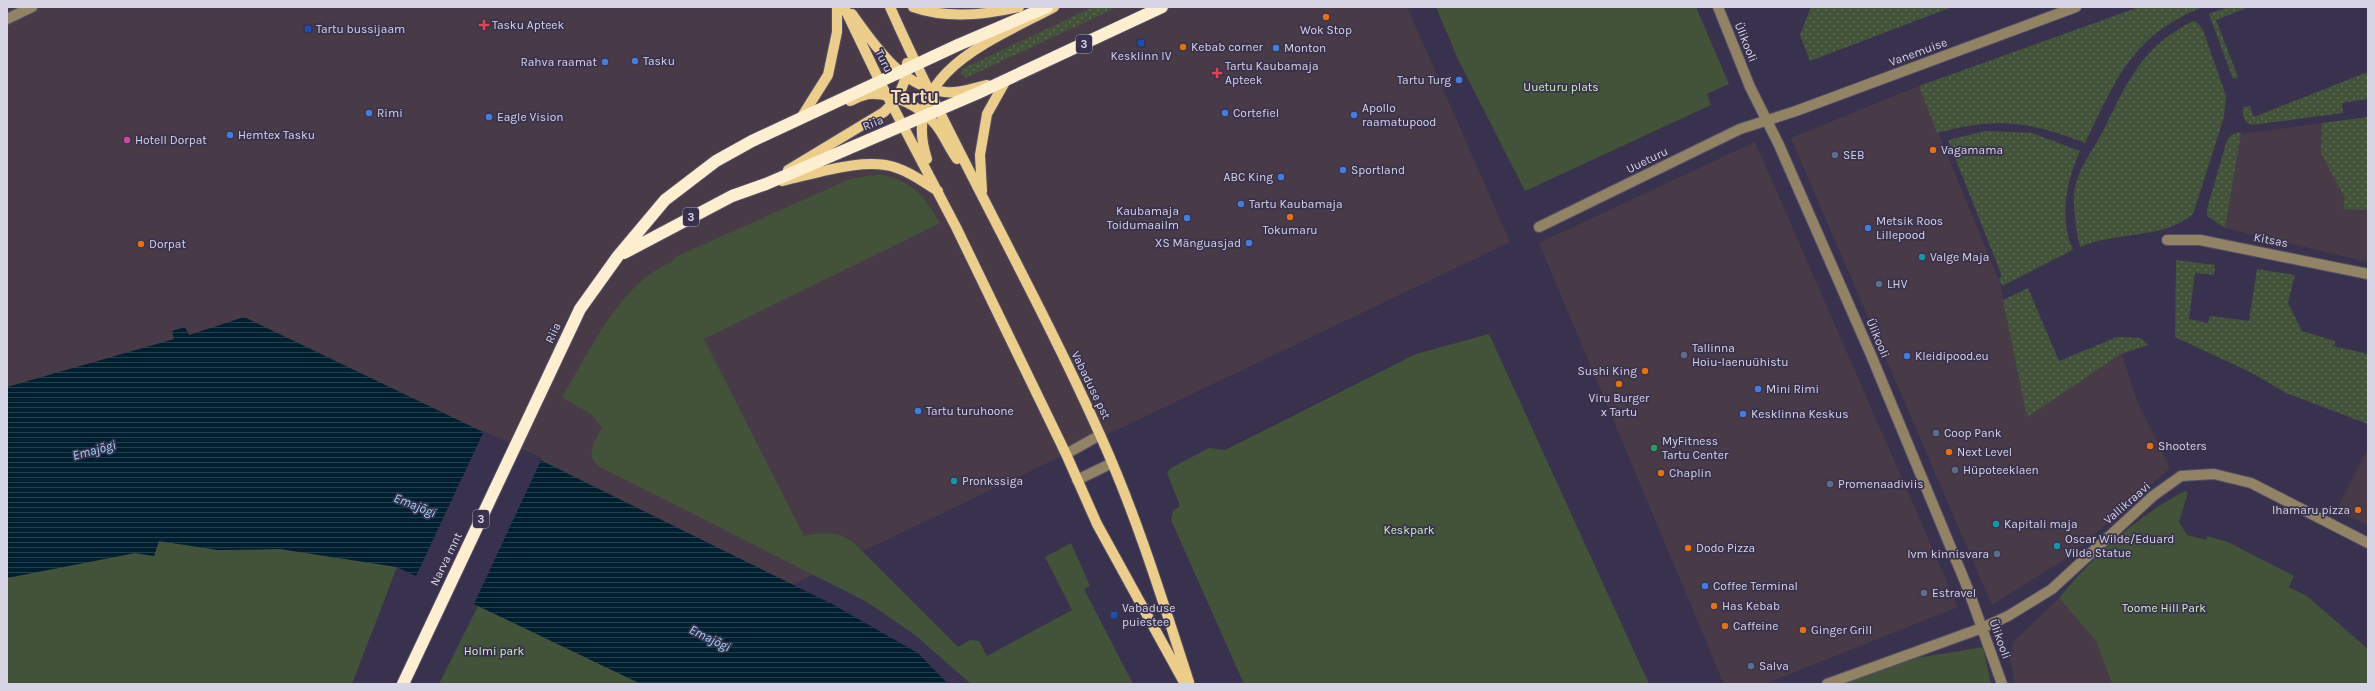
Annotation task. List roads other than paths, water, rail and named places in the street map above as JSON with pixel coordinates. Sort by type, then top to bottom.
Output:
[{"type":"highway","name":"Riia","points":[[525,427],[580,309],[618,256],[665,200],[711,165],[752,141],[1047,7]]},
{"type":"highway","name":"Riia","points":[[618,256],[732,196],[766,184],[904,125],[923,115],[939,111],[1162,7]]},
{"type":"highway","name":"Narva mnt","points":[[403,684],[525,427]]},
{"type":"main road","points":[[801,118],[828,75],[837,32],[837,7]]},
{"type":"main road","name":"Turu","points":[[844,7],[880,82],[892,99],[904,125]]},
{"type":"main road","points":[[848,7],[870,40],[930,91],[939,111]]},
{"type":"main road","points":[[889,7],[908,71],[930,91],[963,91],[1006,80]]},
{"type":"main road","points":[[913,7],[926,12],[972,15],[1019,7]]},
{"type":"main road","points":[[938,191],[923,147],[923,115],[930,91],[945,73],[965,56],[1054,7]]},
{"type":"main road","points":[[766,184],[852,130],[871,120],[892,99],[908,71]]},
{"type":"main road","points":[[982,195],[980,155],[987,114],[1006,80]]},
{"type":"main road","points":[[801,118],[869,94],[892,99],[923,115],[937,126],[982,195]]},
{"type":"main road","name":"Vabaduse pst","points":[[939,111],[1100,435],[1132,509],[1190,684]]},
{"type":"main road","points":[[904,125],[938,191],[1066,454],[1097,524],[1185,684]]},
{"type":"main road","points":[[766,184],[855,166],[880,165],[903,170],[938,191]]},
{"type":"street","points":[[7,19],[32,7]]},
{"type":"street","name":"Ülikooli","points":[[1718,7],[1750,87],[1768,121],[1871,355],[1982,628],[2002,684]]},
{"type":"street","name":"Vanemuise","points":[[1768,121],[2076,7]]},
{"type":"street","name":"Uueturu","points":[[1539,227],[1740,128],[1768,121]]},
{"type":"street","name":"Kitsas","points":[[2167,240],[2200,240],[2368,274]]},
{"type":"street","points":[[1066,454],[1100,435]]},
{"type":"street","points":[[1077,480],[1112,463]]},
{"type":"street","name":"Vallikraavi","points":[[1827,684],[1982,628],[2008,616],[2052,589],[2148,501],[2181,476],[2214,474],[2251,482],[2368,543]]},
{"type":"water","name":"Emajõgi","points":[[244,317],[516,448],[832,604],[918,653],[948,684],[641,684],[397,567],[280,549],[218,550],[159,541],[154,556],[135,553],[7,578],[7,387],[174,339],[172,331],[185,327],[189,335]]},
{"type":"place","name":"Wok Stop","points":[[1326,17]]},
{"type":"place","name":"Tasku Apteek","points":[[484,25]]},
{"type":"place","name":"Tartu bussijaam","points":[[308,29]]},
{"type":"place","name":"Kesklinn IV","points":[[1141,43]]},
{"type":"place","name":"Kebab corner","points":[[1183,47]]},
{"type":"place","name":"Monton","points":[[1276,48]]},
{"type":"place","name":"Tasku","points":[[635,61]]},
{"type":"place","name":"Rahva raamat","points":[[605,62]]},
{"type":"place","name":"Tartu Kaubamaja Apteek","points":[[1217,73]]},
{"type":"place","name":"Tartu Turg","points":[[1459,80]]},
{"type":"place","name":"Rimi","points":[[369,113]]},
{"type":"place","name":"Cortefiel","points":[[1225,113]]},
{"type":"place","name":"Apollo raamatupood","points":[[1354,115]]},
{"type":"place","name":"Eagle Vision","points":[[489,117]]},
{"type":"place","name":"Hemtex Tasku","points":[[230,135]]},
{"type":"place","name":"Hotell Dorpat","points":[[127,140]]},
{"type":"place","name":"Vagamama","points":[[1933,150]]},
{"type":"place","name":"SEB","points":[[1835,155]]},
{"type":"place","name":"Sportland","points":[[1343,170]]},
{"type":"place","name":"ABC King","points":[[1281,177]]},
{"type":"place","name":"Tartu Kaubamaja","points":[[1241,204]]},
{"type":"place","name":"Tokumaru","points":[[1290,217]]},
{"type":"place","name":"Kaubamaja Toidumaailm","points":[[1187,218]]},
{"type":"place","name":"Metsik Roos Lillepood","points":[[1868,228]]},
{"type":"place","name":"XS Mänguasjad","points":[[1249,243]]},
{"type":"place","name":"Dorpat","points":[[141,244]]},
{"type":"place","name":"Valge Maja","points":[[1922,257]]},
{"type":"place","name":"LHV","points":[[1879,284]]},
{"type":"place","name":"Tallinna Hoiu-laenuühistu","points":[[1684,355]]},
{"type":"place","name":"Kleidipood.eu","points":[[1907,356]]},
{"type":"place","name":"Sushi King","points":[[1645,371]]},
{"type":"place","name":"Viru Burger x Tartu","points":[[1619,384]]},
{"type":"place","name":"Mini Rimi","points":[[1758,389]]},
{"type":"place","name":"Tartu turuhoone","points":[[918,411]]},
{"type":"place","name":"Kesklinna Keskus","points":[[1743,414]]},
{"type":"place","name":"Coop Pank","points":[[1936,433]]},
{"type":"place","name":"Shooters","points":[[2150,446]]},
{"type":"place","name":"MyFitness Tartu Center","points":[[1654,448]]},
{"type":"place","name":"Next Level","points":[[1949,452]]},
{"type":"place","name":"Hüpoteeklaen","points":[[1955,470]]},
{"type":"place","name":"Chaplin","points":[[1661,473]]},
{"type":"place","name":"Pronkssiga","points":[[954,481]]},
{"type":"place","name":"Promenaadiviis","points":[[1830,484]]},
{"type":"place","name":"Ihamaru pizza","points":[[2358,510]]},
{"type":"place","name":"Kapitali maja","points":[[1996,524]]},
{"type":"place","name":"Oscar Wilde/Eduard Vilde Statue","points":[[2057,546]]},
{"type":"place","name":"Dodo Pizza","points":[[1688,548]]},
{"type":"place","name":"lvm kinnisvara","points":[[1997,554]]},
{"type":"place","name":"Coffee Terminal","points":[[1705,586]]},
{"type":"place","name":"Estravel","points":[[1924,593]]},
{"type":"place","name":"Has Kebab","points":[[1714,606]]},
{"type":"place","name":"Vabaduse puiestee","points":[[1114,615]]},
{"type":"place","name":"Caffeine","points":[[1725,626]]},
{"type":"place","name":"Ginger Grill","points":[[1803,630]]},
{"type":"place","name":"Salva","points":[[1751,666]]},
{"type":"district","name":"Tartu","points":[[915,96]]},
{"type":"park label","name":"Uueturu plats","points":[[1561,87]]},
{"type":"park label","name":"Keskpark","points":[[1409,530]]},
{"type":"park label","name":"Toome Hill Park","points":[[2164,608]]},
{"type":"park label","name":"Holmi park","points":[[494,651]]}]
